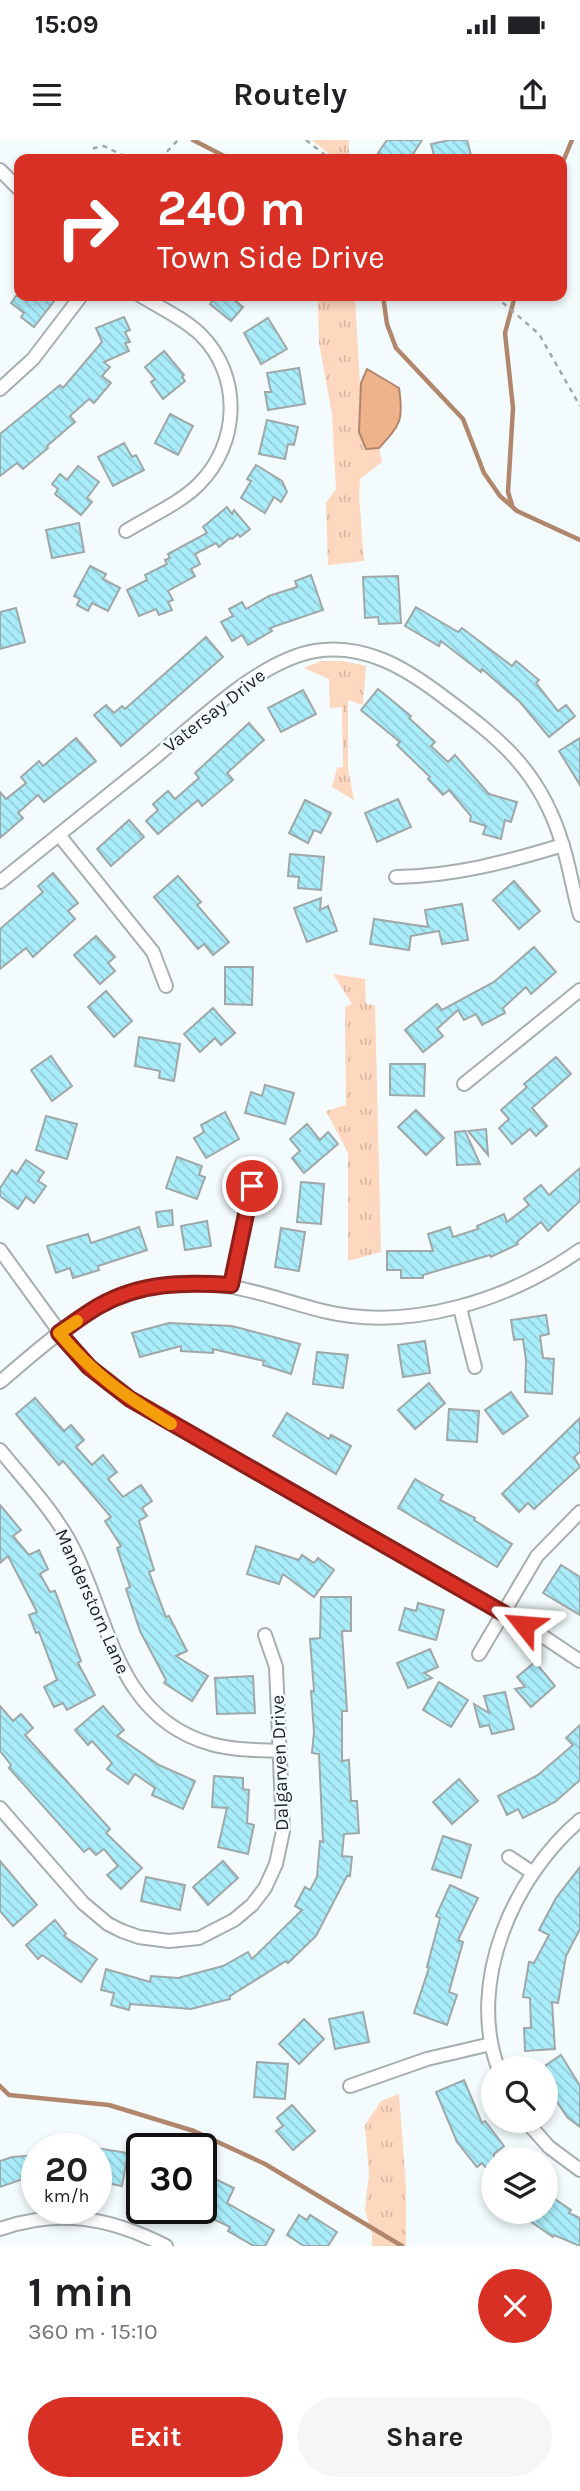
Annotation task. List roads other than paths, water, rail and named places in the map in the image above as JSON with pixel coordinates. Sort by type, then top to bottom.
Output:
[{"type":"street","points":[[0,170],[14,184]]},
{"type":"street","points":[[0,389],[33,359],[77,301]]},
{"type":"street","points":[[126,531],[199,484],[223,450],[232,418],[229,383],[210,345],[184,322],[149,301]]},
{"type":"street","name":"Vatersay Drive","points":[[0,882],[253,678],[293,657],[316,651],[356,651],[398,665],[449,700],[508,748],[527,769],[539,788],[563,845],[580,915]]},
{"type":"street","points":[[59,835],[153,952],[166,986]]},
{"type":"street","points":[[396,877],[425,876],[492,866],[563,845]]},
{"type":"street","points":[[464,1084],[580,990]]},
{"type":"street","points":[[231,1285],[252,1186]]},
{"type":"street","points":[[0,1250],[59,1333],[89,1367],[130,1399],[544,1637],[580,1661]]},
{"type":"street","points":[[0,1382],[59,1333],[100,1306],[150,1287],[189,1282],[231,1285],[325,1311],[352,1315],[404,1315],[460,1308],[525,1284],[580,1251]]},
{"type":"street","points":[[460,1308],[475,1367]]},
{"type":"street","name":"Manderstorn Lane","points":[[0,1450],[60,1525],[73,1547],[119,1664],[134,1689],[150,1707],[164,1720],[200,1741],[228,1748],[279,1752]]},
{"type":"street","points":[[479,1654],[537,1556],[580,1513]]},
{"type":"street","name":"Dalgarven Drive","points":[[0,1808],[83,1903],[108,1924],[139,1937],[169,1941],[199,1938],[234,1920],[252,1905],[265,1888],[276,1864],[283,1831],[276,1667],[265,1635]]},
{"type":"street","points":[[494,2056],[489,2018],[490,1980],[495,1958],[510,1919],[533,1873],[580,1820]]},
{"type":"street","points":[[509,1857],[533,1873]]},
{"type":"street","points":[[350,2086],[427,2059],[491,2044]]},
{"type":"street","points":[[536,2133],[548,2147],[580,2171]]},
{"type":"street","points":[[0,2229],[39,2219],[84,2218],[120,2225],[166,2246]]},
{"type":"waterway","points":[[193,140],[220,154]]},
{"type":"waterway","points":[[566,154],[572,140]]},
{"type":"waterway","points":[[384,301],[387,324],[396,348],[463,419],[484,473],[500,496],[517,511],[580,540]]},
{"type":"waterway","points":[[512,505],[508,492],[513,408],[505,333],[514,301]]},
{"type":"waterway","points":[[0,2086],[9,2095],[109,2105],[194,2131],[265,2164],[402,2246]]}]
